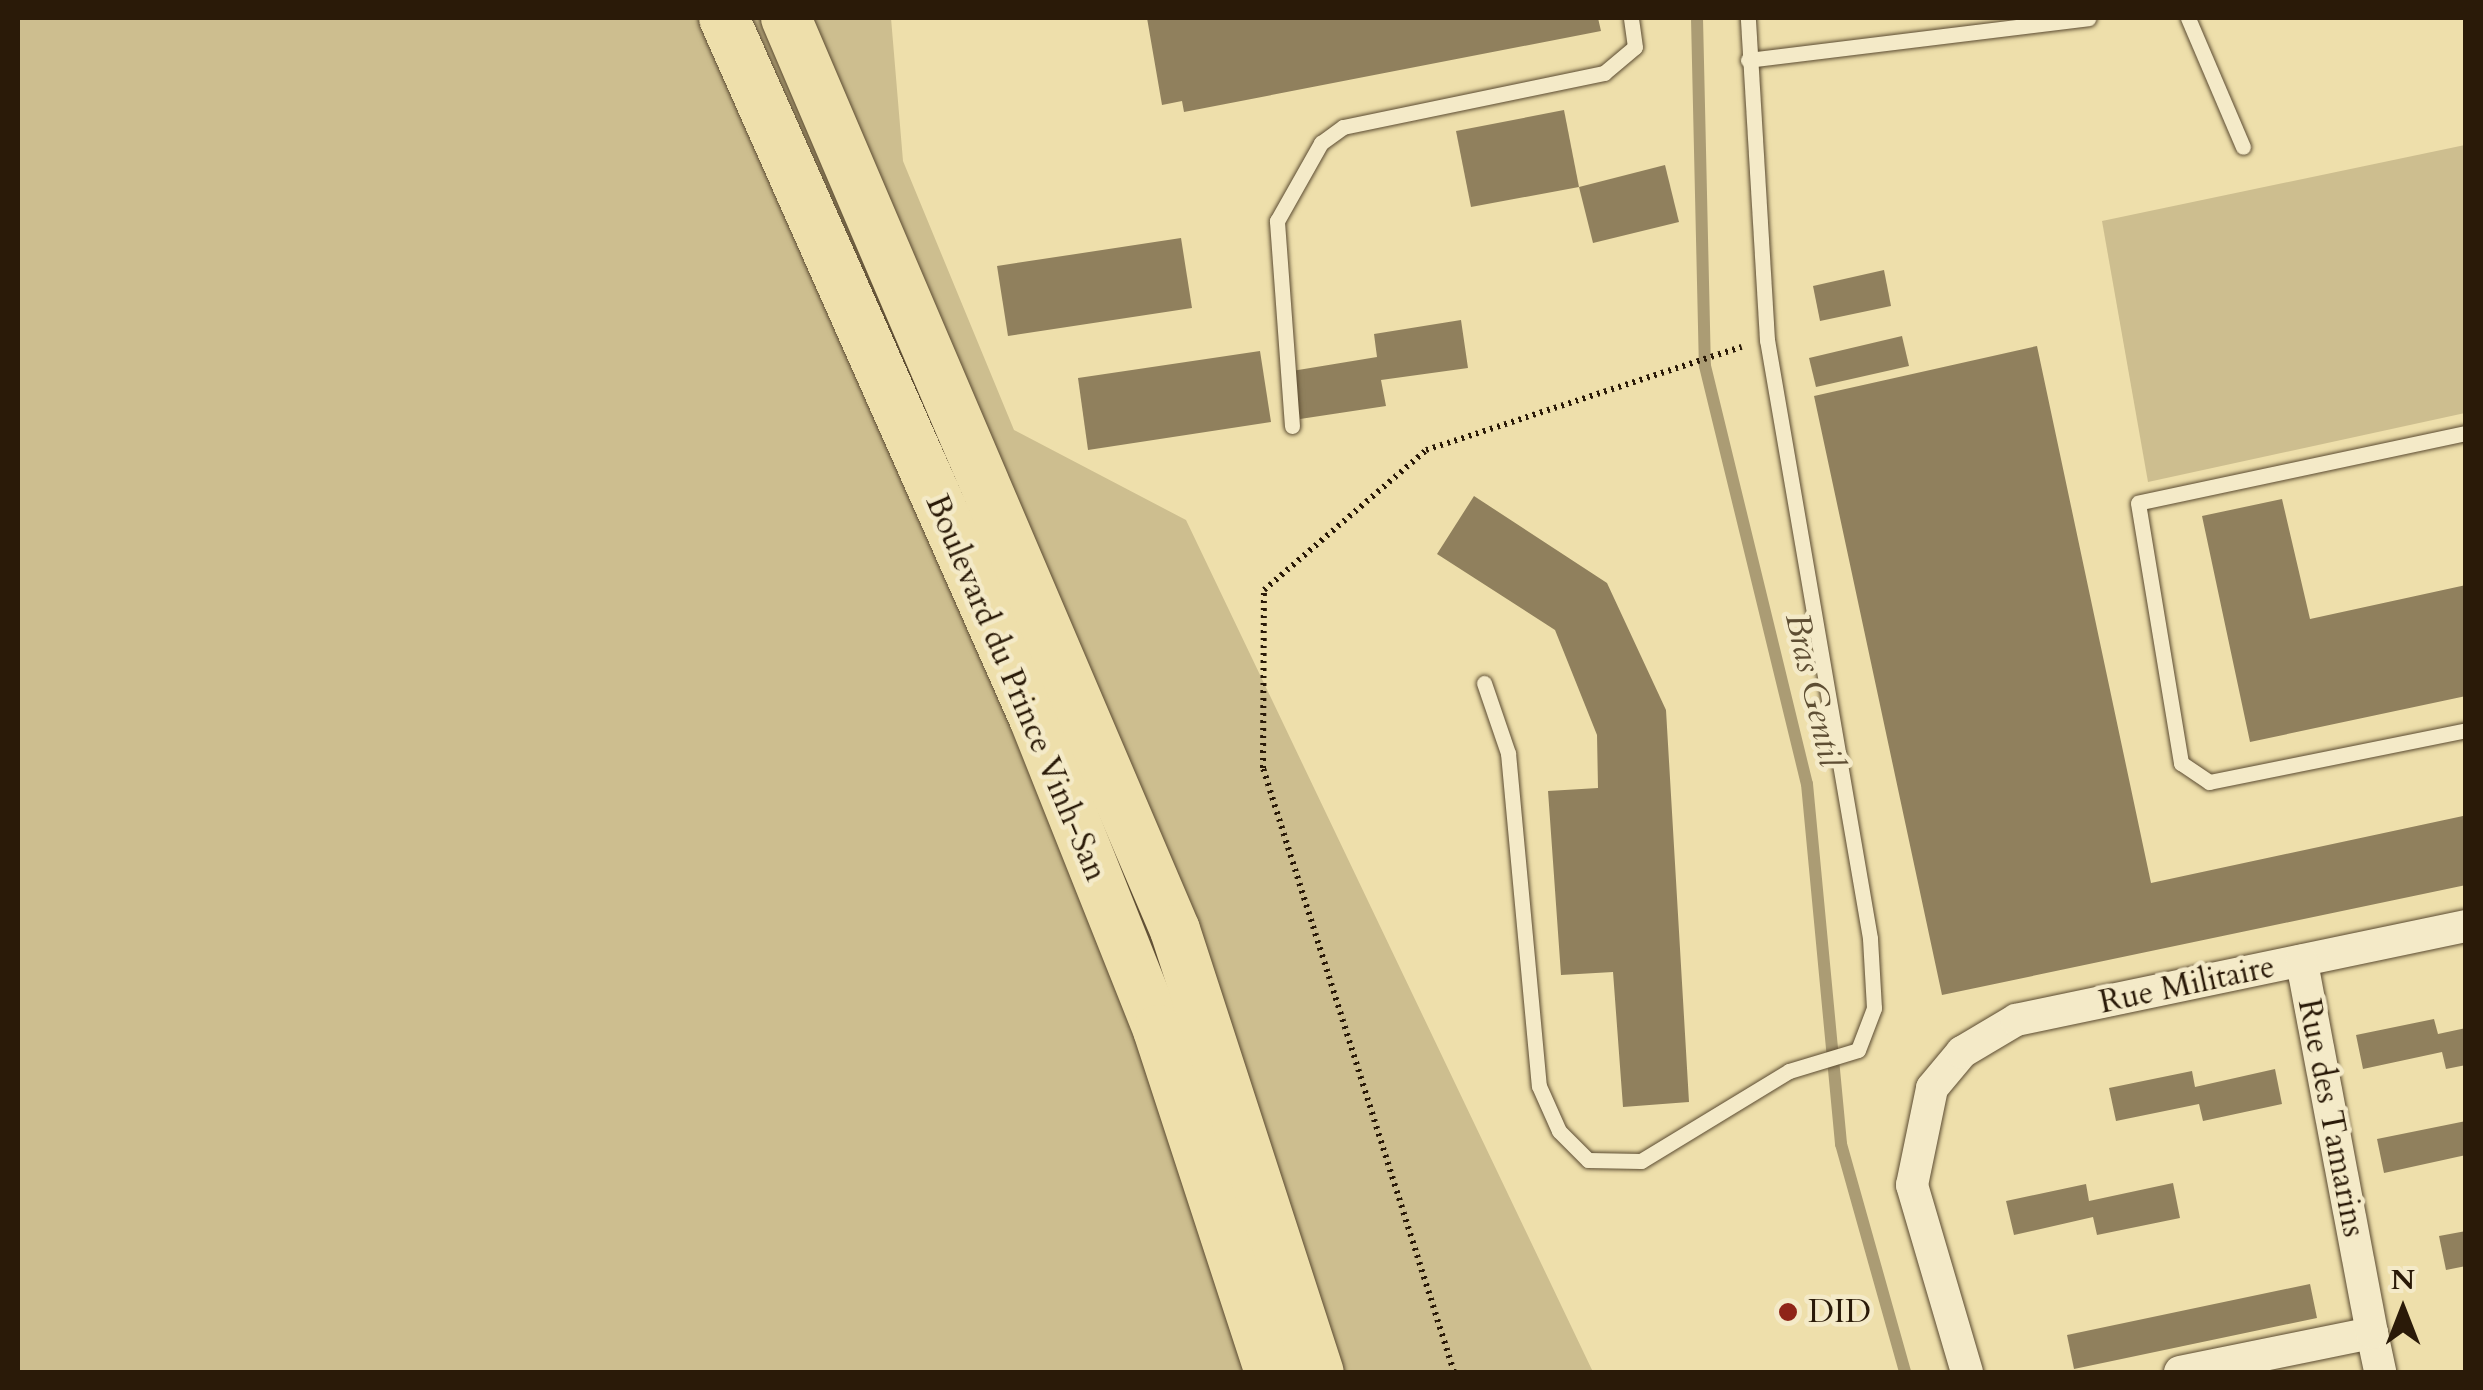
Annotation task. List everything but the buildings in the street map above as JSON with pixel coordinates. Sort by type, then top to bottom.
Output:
[{"type":"main road","name":"Boulevard du Prince Vinh-San","points":[[724,18],[1034,718],[1158,1030],[1270,1372]]},
{"type":"main road","name":"Boulevard du Prince Vinh-San","points":[[786,18],[1175,930],[1319,1372]]},
{"type":"street","name":"Rue Militaire","points":[[1968,1372],[1912,1185],[1932,1088],[1962,1052],[2016,1020],[2466,926]]},
{"type":"street","name":"Rue des Tamarins","points":[[2302,962],[2380,1372]]},
{"type":"street","points":[[2180,1372],[2372,1333]]},
{"type":"lane","points":[[1292,426],[1277,220],[1321,143],[1343,127],[1604,73],[1635,47],[1630,18]]},
{"type":"lane","points":[[1484,683],[1508,753],[1539,1086],[1559,1130],[1588,1160],[1641,1160],[1789,1071],[1858,1050],[1874,1008],[1870,938],[1768,340],[1748,18]]},
{"type":"lane","points":[[1748,60],[2088,18]]},
{"type":"lane","points":[[2188,18],[2243,146]]},
{"type":"lane","points":[[2466,433],[2138,503],[2182,763],[2209,782],[2466,730]]},
{"type":"path","points":[[1454,1372],[1263,768],[1264,590],[1426,450],[1720,353]]},
{"type":"shaded area","points":[[18,18],[891,18],[903,161],[1014,430],[1186,520],[1593,1372],[18,1372]]},
{"type":"shaded area","points":[[2465,145],[2465,413],[2148,482],[2102,221]]},
{"type":"waterway","name":"Bras Gentil","points":[[1697,18],[1705,366],[1807,784],[1841,1144],[1905,1372]]},
{"type":"place","name":"DID","points":[[1788,1312]]}]
